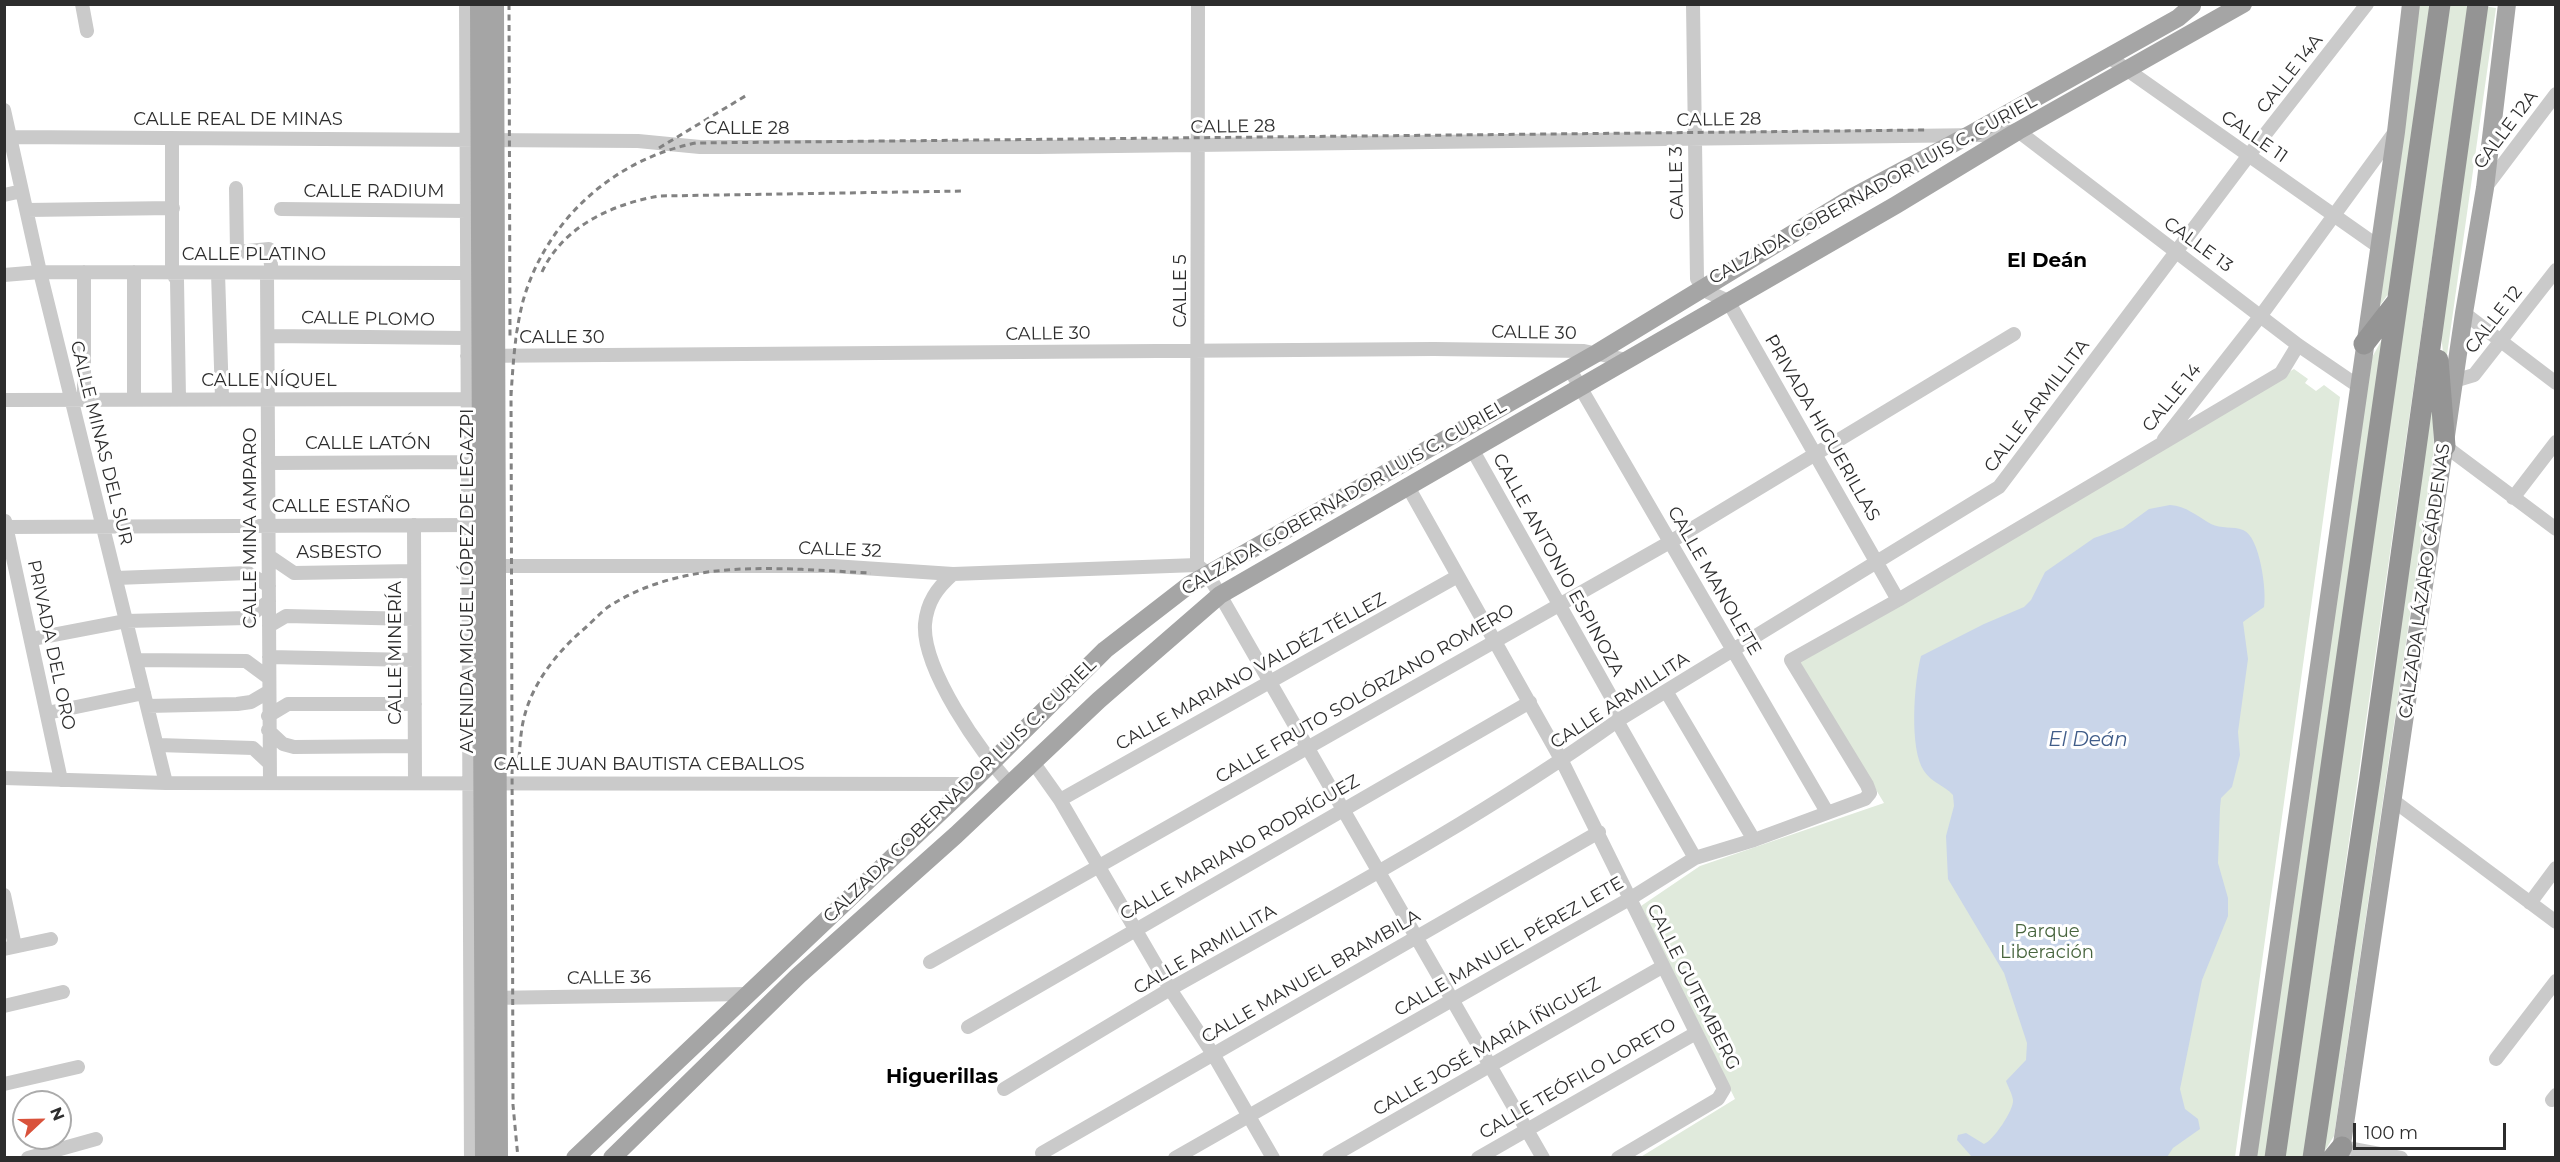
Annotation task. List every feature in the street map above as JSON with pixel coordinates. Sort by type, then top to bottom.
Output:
[{"type":"highway","points":[[2275,1158],[2440,4]]},
{"type":"highway","name":"CALZADA LÁZARO CÁRDENAS","points":[[2313,1158],[2478,4]]},
{"type":"highway","points":[[2364,344],[2398,300]]},
{"type":"highway","points":[[2434,323],[2445,446]]},
{"type":"main road","name":"AVENIDA MIGUEL LÓPEZ DE LEGAZPI","points":[[479,4],[484,1158]]},
{"type":"main road","name":"AVENIDA MIGUEL LÓPEZ DE LEGAZPI","points":[[481,139],[495,4]]},
{"type":"main road","name":"CALZADA GOBERNADOR LUIS C. CURIEL","points":[[612,1158],[798,976],[956,835],[1099,700],[1220,595],[1407,485],[1896,205],[2018,131],[2244,4]]},
{"type":"main road","points":[[2248,1158],[2396,132],[2411,4]]},
{"type":"main road","name":"CALZADA LÁZARO CÁRDENAS","points":[[2338,1154],[2394,801],[2464,313],[2485,188],[2507,4]]},
{"type":"main road","name":"CALZADA GOBERNADOR LUIS C. CURIEL","points":[[575,1158],[970,784],[1105,650],[1202,569],[1597,353],[1853,197],[2178,18],[2192,5]]},
{"type":"main road","points":[[2192,5],[2209,22]]},
{"type":"main road","name":"AVENIDA MIGUEL LÓPEZ DE LEGAZPI","points":[[484,998],[499,1158]]},
{"type":"street","points":[[82,4],[87,31]]},
{"type":"street","name":"AVENIDA MIGUEL LÓPEZ DE LEGAZPI","points":[[466,4],[481,139],[467,211],[467,338],[481,356],[467,399],[468,462],[482,525]]},
{"type":"street","name":"CALLE 5","points":[[1198,4],[1202,569]]},
{"type":"street","name":"CALLE 3","points":[[1693,4],[1696,274],[1702,287]]},
{"type":"street","name":"CALLE 14A","points":[[2176,251],[2367,4]]},
{"type":"street","name":"CALLE 11","points":[[2109,57],[2379,247]]},
{"type":"street","name":"CALLE 12A","points":[[2485,188],[2556,94]]},
{"type":"street","name":"CALLE REAL DE MINAS","points":[[6,124],[172,138],[481,139]]},
{"type":"street","name":"CALLE MINAS DEL SUR","points":[[6,124],[40,272],[78,399],[103,526],[166,783]]},
{"type":"street","name":"CALLE 28","points":[[481,139],[638,141],[700,147],[1198,146],[1971,134],[2018,131]]},
{"type":"street","name":"CALLE 13","points":[[2018,131],[2262,314],[2298,345],[2358,386]]},
{"type":"street","name":"CALLE 14","points":[[1870,793],[1791,660],[1898,600],[2159,445],[2262,314],[2396,132]]},
{"type":"street","points":[[172,138],[172,273],[177,280],[179,398]]},
{"type":"street","name":"CALLE MINA AMPARO","points":[[236,188],[237,252],[269,249],[268,723],[270,783]]},
{"type":"street","points":[[4,195],[22,191]]},
{"type":"street","points":[[27,210],[173,208]]},
{"type":"street","name":"CALLE RADIUM","points":[[281,209],[467,211]]},
{"type":"street","name":"CALLE ARMILLITA","points":[[1004,1089],[1170,990],[1380,872],[1562,761],[1617,721],[1999,487],[2176,251]]},
{"type":"street","name":"CALLE 12","points":[[2454,381],[2474,375],[2556,270]]},
{"type":"street","name":"CALLE PLATINO","points":[[4,275],[40,272],[467,273]]},
{"type":"street","points":[[78,399],[84,272]]},
{"type":"street","points":[[134,273],[134,398]]},
{"type":"street","points":[[218,273],[222,398]]},
{"type":"street","points":[[1702,287],[1728,301]]},
{"type":"street","name":"PRIVADA HIGUERILLAS","points":[[1728,301],[1898,600]]},
{"type":"street","points":[[2464,313],[2556,383]]},
{"type":"street","name":"CALLE FRUTO SOLÓRZANO ROMERO","points":[[930,962],[1671,542],[2014,334]]},
{"type":"street","name":"CALLE PLOMO","points":[[268,336],[467,338]]},
{"type":"street","points":[[2159,445],[2281,373],[2298,345]]},
{"type":"street","name":"CALLE 30","points":[[481,356],[1434,349],[1597,353],[1627,360]]},
{"type":"street","name":"CALLE MANOLETE","points":[[1569,368],[1827,812]]},
{"type":"street","name":"CALLE NÍQUEL","points":[[4,400],[467,399]]},
{"type":"street","points":[[2514,498],[2556,442]]},
{"type":"street","points":[[2445,446],[2556,530]]},
{"type":"street","name":"CALLE ANTONIO ESPINOZA","points":[[1472,449],[1614,702],[1617,721],[1695,858]]},
{"type":"street","name":"CALLE LATÓN","points":[[268,463],[468,462]]},
{"type":"street","name":"CALLE GUTEMBERG","points":[[1407,485],[1562,761],[1631,898],[1632,908],[1722,1085],[1723,1093],[1718,1099],[1618,1158]]},
{"type":"street","name":"CALLE ESTAÑO","points":[[5,524],[482,525]]},
{"type":"street","name":"PRIVADA DEL ORO","points":[[5,524],[32,639],[61,780]]},
{"type":"street","name":"CALLE MINERÍA","points":[[414,525],[415,704],[413,746],[415,782]]},
{"type":"street","name":"ASBESTO","points":[[269,556],[294,573],[414,571]]},
{"type":"street","name":"CALLE 32","points":[[482,566],[693,564],[833,566],[953,574],[1202,569]]},
{"type":"street","points":[[1202,569],[1220,595],[1544,1158]]},
{"type":"street","points":[[116,578],[248,573],[269,586]]},
{"type":"street","points":[[953,574],[939,587],[930,602],[925,628],[928,645],[961,720],[991,763],[1010,784]]},
{"type":"street","name":"CALLE MARIANO VALDÉZ TÉLLEZ","points":[[1060,800],[1458,576]]},
{"type":"street","points":[[32,639],[126,621],[247,618],[269,601]]},
{"type":"street","points":[[269,626],[286,616],[414,619]]},
{"type":"street","points":[[269,657],[414,660]]},
{"type":"street","points":[[47,713],[146,700],[237,704],[251,702],[269,685],[246,661],[136,660]]},
{"type":"street","points":[[1666,691],[1754,840]]},
{"type":"street","name":"CALLE MARIANO RODRÍGUEZ","points":[[968,1027],[1135,928],[1530,702]]},
{"type":"street","points":[[413,746],[294,747],[283,744],[268,723],[288,704],[415,704]]},
{"type":"street","points":[[158,745],[254,748],[269,763]]},
{"type":"street","points":[[1034,762],[1060,800],[1170,990],[1213,1054],[1273,1158]]},
{"type":"street","name":"CALLE JUAN BAUTISTA CEBALLOS","points":[[4,778],[166,783],[970,784]]},
{"type":"street","name":"CALLE MANUEL PÉREZ LETE","points":[[1176,1158],[1631,898],[1695,858],[1754,840],[1865,799],[1870,793]]},
{"type":"street","points":[[2394,801],[2556,922]]},
{"type":"street","name":"CALLE MANUEL BRAMBILA","points":[[1042,1153],[1599,832]]},
{"type":"street","points":[[2530,903],[2556,868]]},
{"type":"street","points":[[4,895],[10,947],[51,939]]},
{"type":"street","name":"CALLE JOSÉ MARÍA ÍÑIGUEZ","points":[[1329,1158],[1662,967]]},
{"type":"street","points":[[2496,1059],[2556,981]]},
{"type":"street","points":[[4,1006],[63,992]]},
{"type":"street","name":"CALLE 36","points":[[484,998],[748,994]]},
{"type":"street","name":"AVENIDA MIGUEL LÓPEZ DE LEGAZPI","points":[[471,1158],[484,998]]},
{"type":"street","name":"CALLE TEÓFILO LORETO","points":[[1478,1158],[1696,1033]]},
{"type":"street","points":[[4,1084],[78,1067]]},
{"type":"street","points":[[28,1158],[96,1139]]},
{"type":"street","points":[[2338,1154],[2401,1158]]},
{"type":"green space","points":[[2418,5],[2432,5],[2391,290],[2376,311]]},
{"type":"green space","points":[[2446,5],[2468,5],[2304,1157],[2282,1158]]},
{"type":"green space","points":[[2483,6],[2496,8],[2445,369],[2440,326]]},
{"type":"green space","points":[[2384,336],[2267,1157],[2256,1158],[2366,368]]},
{"type":"green space","name":"Parque Liberación","points":[[2294,369],[2308,379],[2305,383],[2316,391],[2324,385],[2340,397],[2235,1157],[1639,1158],[1735,1099],[1641,906],[1700,866],[1884,803],[1798,660]]},
{"type":"green space","points":[[2432,377],[2434,450],[2334,1136],[2321,1157]]},
{"type":"water","name":"El Deán","points":[[2170,505],[2186,509],[2215,526],[2239,529],[2249,534],[2261,565],[2265,600],[2264,607],[2243,622],[2248,659],[2238,732],[2240,755],[2232,787],[2221,798],[2220,808],[2218,863],[2228,898],[2228,916],[2202,980],[2180,1089],[2185,1109],[2198,1119],[2200,1129],[2173,1148],[2167,1157],[1972,1157],[1957,1140],[1958,1135],[1966,1133],[1984,1144],[2007,1118],[2013,1100],[2006,1081],[2026,1060],[2027,1043],[2004,973],[1948,879],[1946,836],[1954,806],[1953,795],[1924,771],[1916,747],[1914,715],[1916,682],[1921,656],[1984,624],[2024,607],[2031,600],[2045,572],[2094,538],[2123,528],[2149,509]]},
{"type":"railway","points":[[509,4],[510,336]]},
{"type":"railway","points":[[659,148],[747,95]]},
{"type":"railway","points":[[511,396],[520,313],[534,272],[548,244],[587,198],[611,179],[638,163],[666,151],[696,143],[1928,130]]},
{"type":"railway","points":[[542,272],[551,256],[563,242],[591,220],[607,211],[659,196],[965,191]]},
{"type":"railway","points":[[511,390],[513,1105],[518,1158]]},
{"type":"railway","points":[[518,768],[523,721],[534,690],[548,667],[566,646],[608,607],[638,591],[670,580],[702,573],[736,569],[803,569],[871,573]]},
{"type":"district","name":"El Deán","points":[[2047,261]]},
{"type":"district","name":"Higuerillas","points":[[942,1077]]}]
